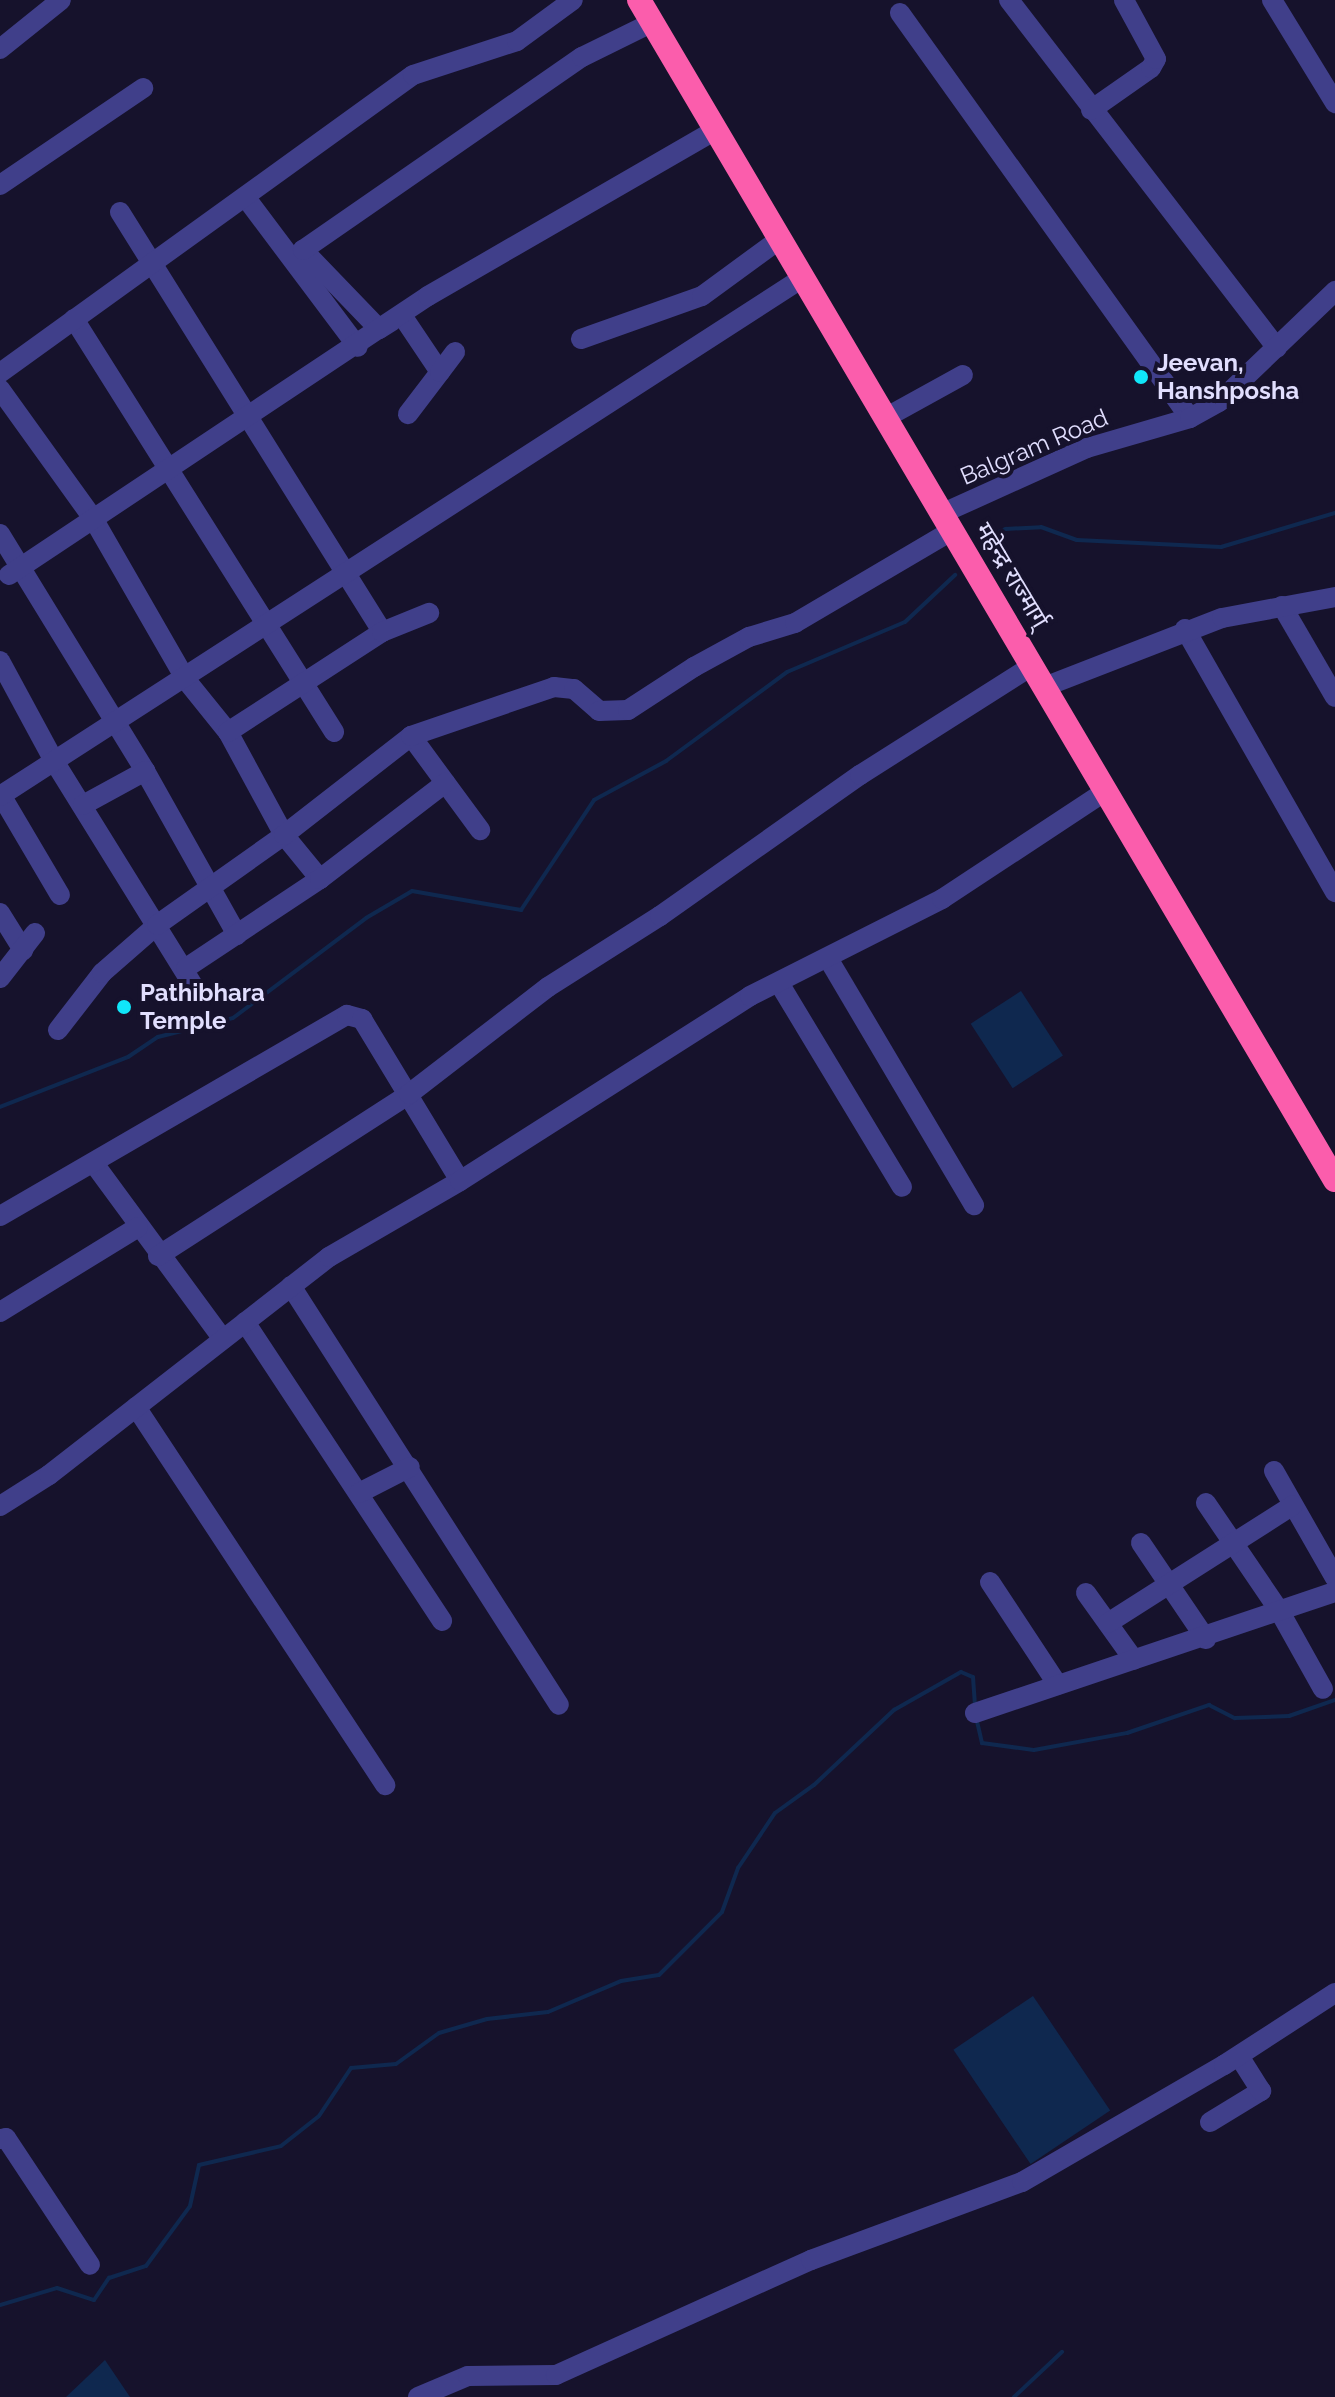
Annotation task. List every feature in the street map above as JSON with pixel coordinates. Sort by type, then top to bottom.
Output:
[{"type":"highway","name":"महेन्द्र राज्मार्ग्","points":[[639,0],[801,279],[948,522],[1103,793],[1335,1180]]},
{"type":"street","points":[[0,49],[61,0]]},
{"type":"street","points":[[0,373],[413,75],[517,41],[573,0]]},
{"type":"street","points":[[1009,0],[1277,348]]},
{"type":"street","points":[[1091,110],[1151,68],[1156,59],[1153,44],[1124,0]]},
{"type":"street","points":[[1272,0],[1335,103]]},
{"type":"street","points":[[900,13],[1190,418]]},
{"type":"street","points":[[653,22],[582,57],[303,250],[379,329],[428,296],[715,130]]},
{"type":"street","points":[[0,185],[143,88]]},
{"type":"street","points":[[246,198],[358,347]]},
{"type":"street","points":[[120,212],[344,578],[382,632]]},
{"type":"street","points":[[581,339],[702,296],[780,239]]},
{"type":"street","points":[[60,895],[1,796],[266,629],[801,279]]},
{"type":"street","name":"Balgram Road","points":[[58,1030],[102,973],[157,925],[284,835],[411,736],[554,687],[574,689],[599,711],[628,710],[749,637],[795,623],[948,522],[1087,448],[1190,418],[1219,402],[1335,291]]},
{"type":"street","points":[[15,571],[358,347],[428,296]]},
{"type":"street","points":[[403,317],[440,372]]},
{"type":"street","points":[[74,319],[170,469],[266,629],[334,732]]},
{"type":"street","points":[[408,414],[455,352]]},
{"type":"street","points":[[885,418],[963,375]]},
{"type":"street","points":[[0,389],[94,520],[186,680],[228,732],[284,835],[320,879]]},
{"type":"street","points":[[0,534],[15,571],[145,771],[208,890],[237,935]]},
{"type":"street","points":[[158,1256],[409,1094],[548,987],[660,916],[848,783],[1038,676],[1185,629],[1335,597]]},
{"type":"street","points":[[1282,606],[1335,697]]},
{"type":"street","points":[[228,732],[382,632],[429,613]]},
{"type":"street","points":[[1185,629],[1335,892]]},
{"type":"street","points":[[0,661],[54,761],[189,976],[237,935],[320,879],[445,783]]},
{"type":"street","points":[[411,736],[480,830]]},
{"type":"street","points":[[83,805],[145,771]]},
{"type":"street","points":[[0,1506],[136,1407],[329,1257],[460,1181],[711,1020],[942,899],[1103,793]]},
{"type":"street","points":[[0,913],[29,941],[0,978]]},
{"type":"street","points":[[829,960],[974,1205]]},
{"type":"street","points":[[779,983],[902,1187]]},
{"type":"street","points":[[0,1216],[95,1165],[347,1015],[362,1019],[460,1181]]},
{"type":"street","points":[[95,1165],[158,1256],[223,1339]]},
{"type":"street","points":[[0,1312],[138,1227]]},
{"type":"street","points":[[291,1286],[410,1467],[559,1705]]},
{"type":"street","points":[[245,1322],[442,1621]]},
{"type":"street","points":[[136,1407],[385,1785]]},
{"type":"street","points":[[359,1493],[410,1467]]},
{"type":"street","points":[[1274,1471],[1335,1578]]},
{"type":"street","points":[[1206,1503],[1280,1612],[1323,1689]]},
{"type":"street","points":[[1108,1623],[1293,1505]]},
{"type":"street","points":[[1141,1543],[1206,1639]]},
{"type":"street","points":[[990,1582],[1058,1685]]},
{"type":"street","points":[[975,1713],[1206,1639],[1335,1592]]},
{"type":"street","points":[[1086,1593],[1134,1660]]},
{"type":"street","points":[[418,2397],[468,2376],[556,2375],[811,2260],[1022,2182],[1143,2119],[1335,1993]]},
{"type":"street","points":[[1210,2122],[1261,2091],[1239,2056]]},
{"type":"street","points":[[0,2139],[6,2138],[90,2265]]},
{"type":"water","points":[[1021,991],[1063,1056],[1013,1088],[971,1024]]},
{"type":"water","points":[[1033,1996],[1110,2110],[1031,2164],[953,2050]]},
{"type":"water","points":[[105,2360],[130,2397],[66,2397]]},
{"type":"waterway","points":[[982,539],[1006,529],[1041,527],[1077,540],[1221,547],[1335,513]]},
{"type":"waterway","points":[[0,1107],[128,1057],[158,1037],[233,1018],[366,918],[412,891],[521,910],[594,800],[666,761],[787,672],[905,622],[955,575]]},
{"type":"waterway","points":[[0,2305],[57,2288],[94,2300],[109,2278],[146,2266],[190,2206],[199,2165],[281,2146],[319,2116],[351,2068],[396,2064],[439,2033],[487,2019],[548,2012],[621,1981],[659,1975],[722,1912],[738,1868],[775,1813],[814,1785],[894,1710],[961,1672],[973,1677],[975,1704]]},
{"type":"waterway","points":[[976,1717],[982,1743],[1034,1750],[1127,1733],[1209,1705],[1235,1718],[1289,1716],[1335,1700]]},
{"type":"waterway","points":[[1014,2397],[1062,2352]]},
{"type":"place","name":"Jeevan, Hanshposha","points":[[1141,377]]},
{"type":"place","name":"Pathibhara Temple","points":[[124,1007]]}]
